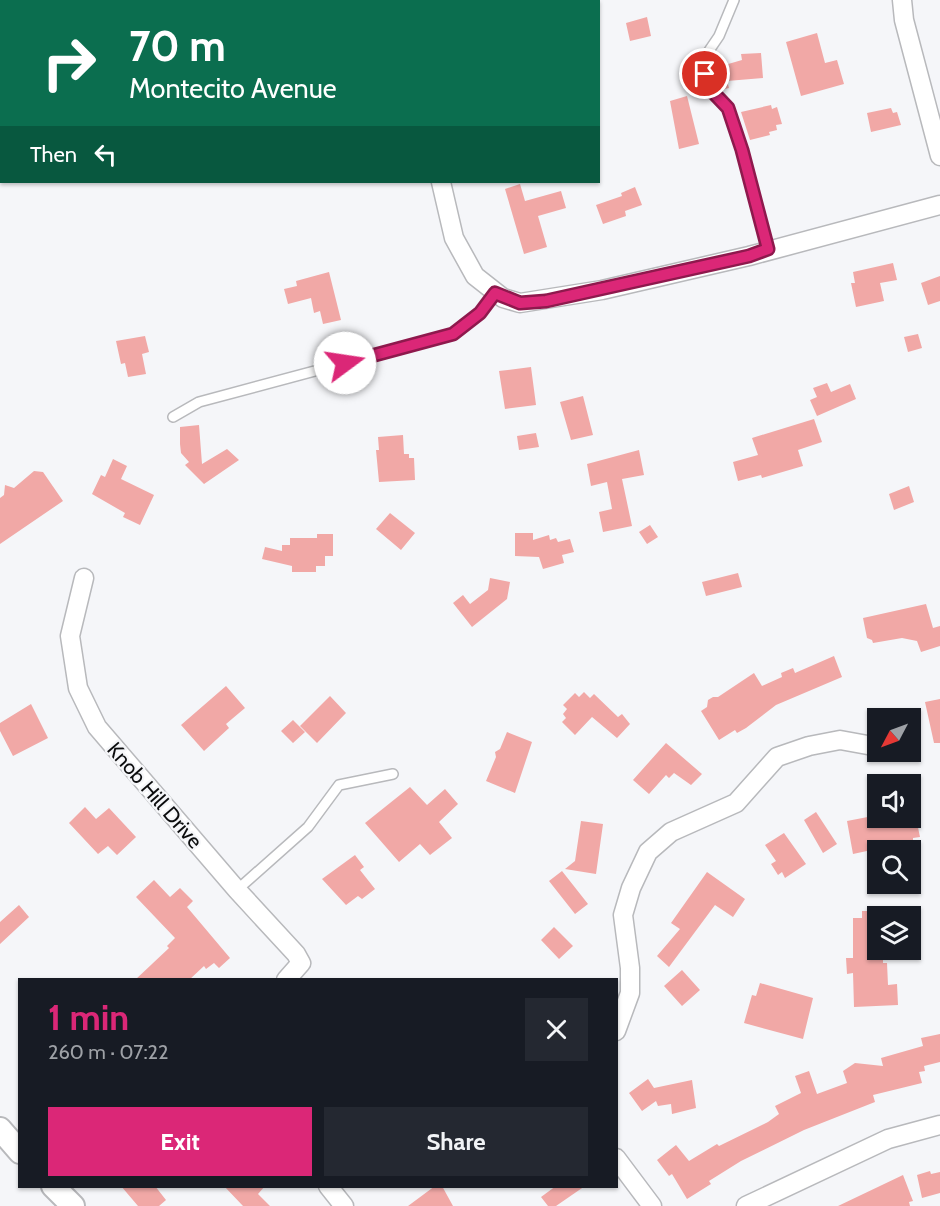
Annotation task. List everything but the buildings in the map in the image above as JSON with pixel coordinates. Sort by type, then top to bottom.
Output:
[{"type":"street","points":[[902,0],[904,20],[940,156]]},
{"type":"street","points":[[441,183],[454,238],[475,276],[495,293],[520,303],[546,301],[749,256],[768,249],[940,205]]},
{"type":"street","name":"Knob Hill Drive","points":[[84,578],[70,636],[78,688],[96,727],[237,890],[296,954],[301,963],[288,978]]},
{"type":"street","points":[[618,1026],[630,993],[630,968],[623,915],[631,888],[648,852],[671,832],[736,803],[777,757],[809,746],[840,740],[867,745]]},
{"type":"street","points":[[746,1206],[888,1139],[940,1125]]},
{"type":"street","points":[[0,1129],[18,1150]]},
{"type":"street","points":[[618,1161],[652,1206]]},
{"type":"street","points":[[55,1188],[73,1206]]},
{"type":"street","points":[[330,1188],[344,1206]]},
{"type":"lane","points":[[734,0],[719,36],[702,62],[708,87],[728,108],[742,150],[768,249]]},
{"type":"lane","points":[[173,417],[200,402],[453,334],[480,313],[495,293]]},
{"type":"lane","points":[[237,890],[308,827],[339,785],[393,774]]},
{"type":"route","points":[[345,363],[453,334],[470,323],[495,293],[520,303],[546,301],[749,256],[768,249],[742,150],[728,108],[708,87],[705,74]]}]
